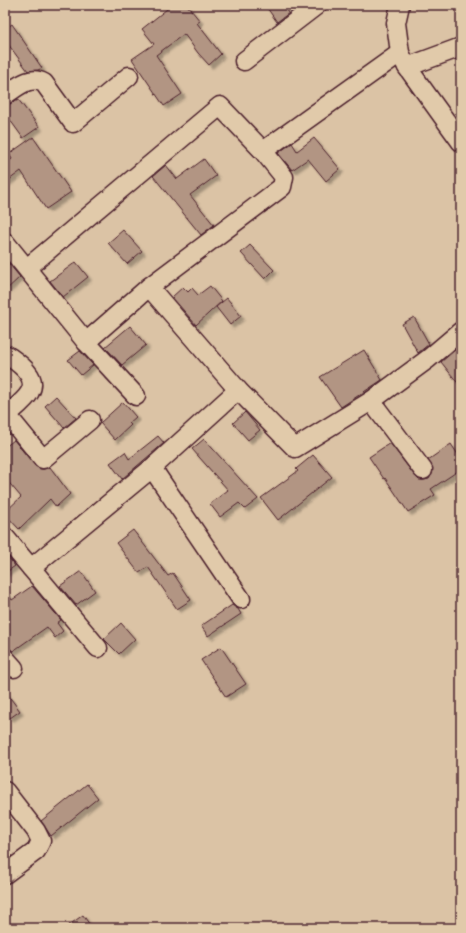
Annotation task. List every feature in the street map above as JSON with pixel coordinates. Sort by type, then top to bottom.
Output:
[{"type":"street","points":[[244,61],[317,5]]},
{"type":"street","points":[[400,5],[396,23],[403,60],[461,142]]},
{"type":"street","points":[[263,151],[403,60],[461,47]]},
{"type":"street","points":[[5,95],[28,81],[37,80],[44,83],[73,123],[129,76]]},
{"type":"street","points":[[27,268],[220,106],[263,151],[284,178],[282,188],[149,287],[86,342]]},
{"type":"street","points":[[5,242],[86,342],[136,396]]},
{"type":"street","points":[[149,287],[238,390],[295,448],[371,401],[428,359],[461,331]]},
{"type":"street","points":[[5,355],[7,355],[27,372],[32,382],[32,390],[26,398],[7,415],[43,459],[90,420]]},
{"type":"street","points":[[31,568],[152,468],[238,390]]},
{"type":"street","points":[[371,401],[423,470]]},
{"type":"street","points":[[152,468],[240,599]]},
{"type":"street","points":[[5,537],[98,648]]},
{"type":"street","points":[[5,790],[36,831],[41,841],[36,851],[5,874]]},
{"type":"building","points":[[172,5],[187,5],[200,21],[197,23],[221,54],[209,65],[184,34],[156,55],[182,94],[164,106],[132,59],[154,44],[142,29]]},
{"type":"building","points":[[265,5],[284,5],[289,13],[277,22]]},
{"type":"building","points":[[12,24],[42,68],[28,71],[5,40],[5,29]]},
{"type":"building","points":[[18,99],[39,127],[23,138],[5,113],[5,107]]},
{"type":"building","points":[[33,137],[71,192],[46,209],[21,171],[5,183],[5,165],[12,159],[9,154]]},
{"type":"building","points":[[314,138],[340,169],[326,181],[308,159],[292,170],[278,153],[292,143],[297,151]]},
{"type":"building","points":[[204,159],[216,176],[190,195],[214,225],[201,235],[153,176],[166,165],[177,179]]},
{"type":"building","points":[[123,230],[142,251],[127,264],[108,243]]},
{"type":"building","points":[[250,245],[274,270],[265,279],[241,253]]},
{"type":"building","points":[[5,259],[20,277],[5,291]]},
{"type":"building","points":[[76,262],[88,277],[63,297],[50,281]]},
{"type":"building","points":[[210,286],[222,301],[196,325],[172,297],[183,287],[188,292],[192,288],[198,295]]},
{"type":"building","points":[[227,298],[241,316],[230,325],[216,307]]},
{"type":"building","points":[[414,317],[429,344],[418,353],[402,324]]},
{"type":"building","points":[[130,326],[146,345],[122,365],[105,347]]},
{"type":"building","points":[[461,345],[461,387],[441,362]]},
{"type":"building","points":[[364,350],[382,380],[341,407],[320,377]]},
{"type":"building","points":[[80,351],[93,365],[81,375],[68,360]]},
{"type":"building","points":[[56,396],[76,418],[64,428],[45,406]]},
{"type":"building","points":[[123,402],[136,417],[129,423],[131,425],[115,440],[100,423]]},
{"type":"building","points":[[245,412],[260,430],[248,440],[233,423]]},
{"type":"building","points":[[158,436],[164,443],[122,479],[110,463],[125,452],[129,459]]},
{"type":"building","points":[[204,439],[258,499],[245,509],[239,503],[220,517],[210,504],[228,490],[192,449]]},
{"type":"building","points":[[14,440],[35,466],[40,469],[50,467],[70,494],[56,507],[50,499],[19,529],[5,514],[5,512],[21,497],[5,478],[5,447]]},
{"type":"building","points":[[390,443],[419,480],[429,479],[433,468],[428,460],[451,444],[461,459],[461,469],[431,489],[435,495],[408,512],[369,457]]},
{"type":"building","points":[[313,455],[332,477],[278,520],[261,498],[298,471],[296,469]]},
{"type":"building","points":[[133,530],[168,576],[173,573],[191,600],[177,609],[148,567],[139,573],[116,543]]},
{"type":"building","points":[[5,553],[15,566],[5,573]]},
{"type":"building","points":[[81,571],[95,591],[76,605],[60,586]]},
{"type":"building","points":[[32,586],[61,620],[57,623],[63,631],[55,638],[47,627],[13,651],[9,648],[5,648],[5,590],[12,600]]},
{"type":"building","points":[[232,605],[238,609],[241,614],[208,636],[201,626]]},
{"type":"building","points":[[121,623],[135,639],[119,654],[104,639]]},
{"type":"building","points":[[221,647],[246,684],[226,697],[201,660]]},
{"type":"building","points":[[5,691],[20,711],[10,718],[5,712]]},
{"type":"building","points":[[87,784],[98,798],[51,836],[41,821]]},
{"type":"building","points":[[83,915],[92,928],[65,928]]}]
